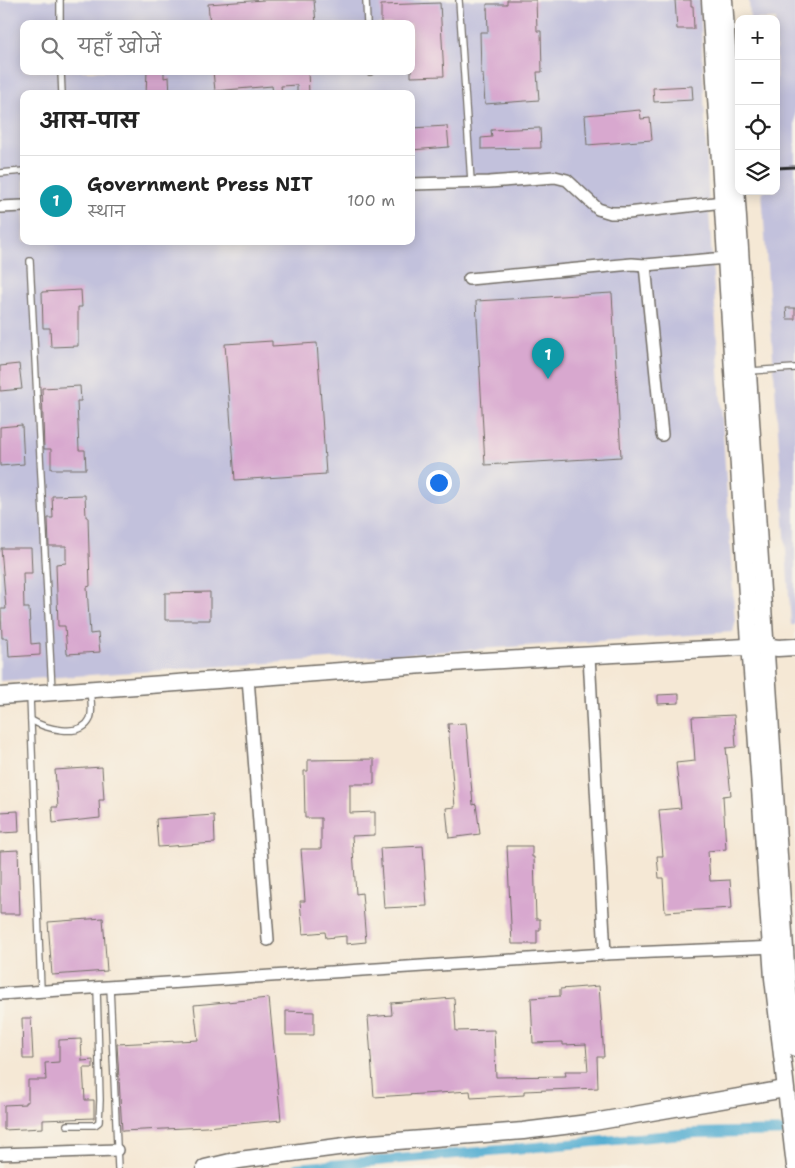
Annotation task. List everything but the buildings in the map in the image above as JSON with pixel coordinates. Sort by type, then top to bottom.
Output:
[{"type":"street","points":[[710,0],[726,258],[782,947],[786,1089],[794,1160]]},
{"type":"street","points":[[724,0],[748,371],[758,647]]},
{"type":"street","points":[[415,184],[489,182],[555,177],[567,180],[598,209],[611,213],[628,213],[723,202]]},
{"type":"street","points":[[0,207],[20,206]]},
{"type":"street","points":[[469,279],[632,264],[645,265],[726,258]]},
{"type":"street","points":[[645,265],[662,435]]},
{"type":"street","points":[[0,696],[465,662],[758,647],[795,647]]},
{"type":"street","points":[[589,656],[605,954]]},
{"type":"street","points":[[248,678],[268,940]]},
{"type":"street","points":[[0,994],[605,954],[782,947]]},
{"type":"street","points":[[782,947],[795,1048]]},
{"type":"street","points":[[205,1168],[239,1160],[360,1144],[523,1131],[597,1122],[786,1089]]},
{"type":"street","points":[[0,1154],[117,1150]]},
{"type":"lane","points":[[60,0],[60,20]]},
{"type":"lane","points":[[366,0],[367,20]]},
{"type":"lane","points":[[459,0],[471,181]]},
{"type":"lane","points":[[61,75],[62,90]]},
{"type":"lane","points":[[0,173],[20,171]]},
{"type":"lane","points":[[30,261],[52,692]]},
{"type":"lane","points":[[748,371],[795,368]]},
{"type":"lane","points":[[31,720],[50,729],[64,730],[85,725],[90,719],[91,714],[90,690]]},
{"type":"lane","points":[[30,694],[41,990]]},
{"type":"lane","points":[[110,987],[118,1168]]},
{"type":"lane","points":[[67,1125],[95,1125],[99,1122],[98,988]]},
{"type":"shaded area","points":[[0,0],[700,0],[709,212],[735,624],[733,632],[0,681]]},
{"type":"shaded area","points":[[749,0],[795,0],[795,625],[791,625],[762,195],[780,195],[780,15],[750,15]]},
{"type":"waterway","points":[[297,1168],[695,1133],[795,1131]]},
{"type":"railway","points":[[780,168],[795,167]]},
{"type":"place","name":"Government Press NIT","points":[[548,379]]}]
